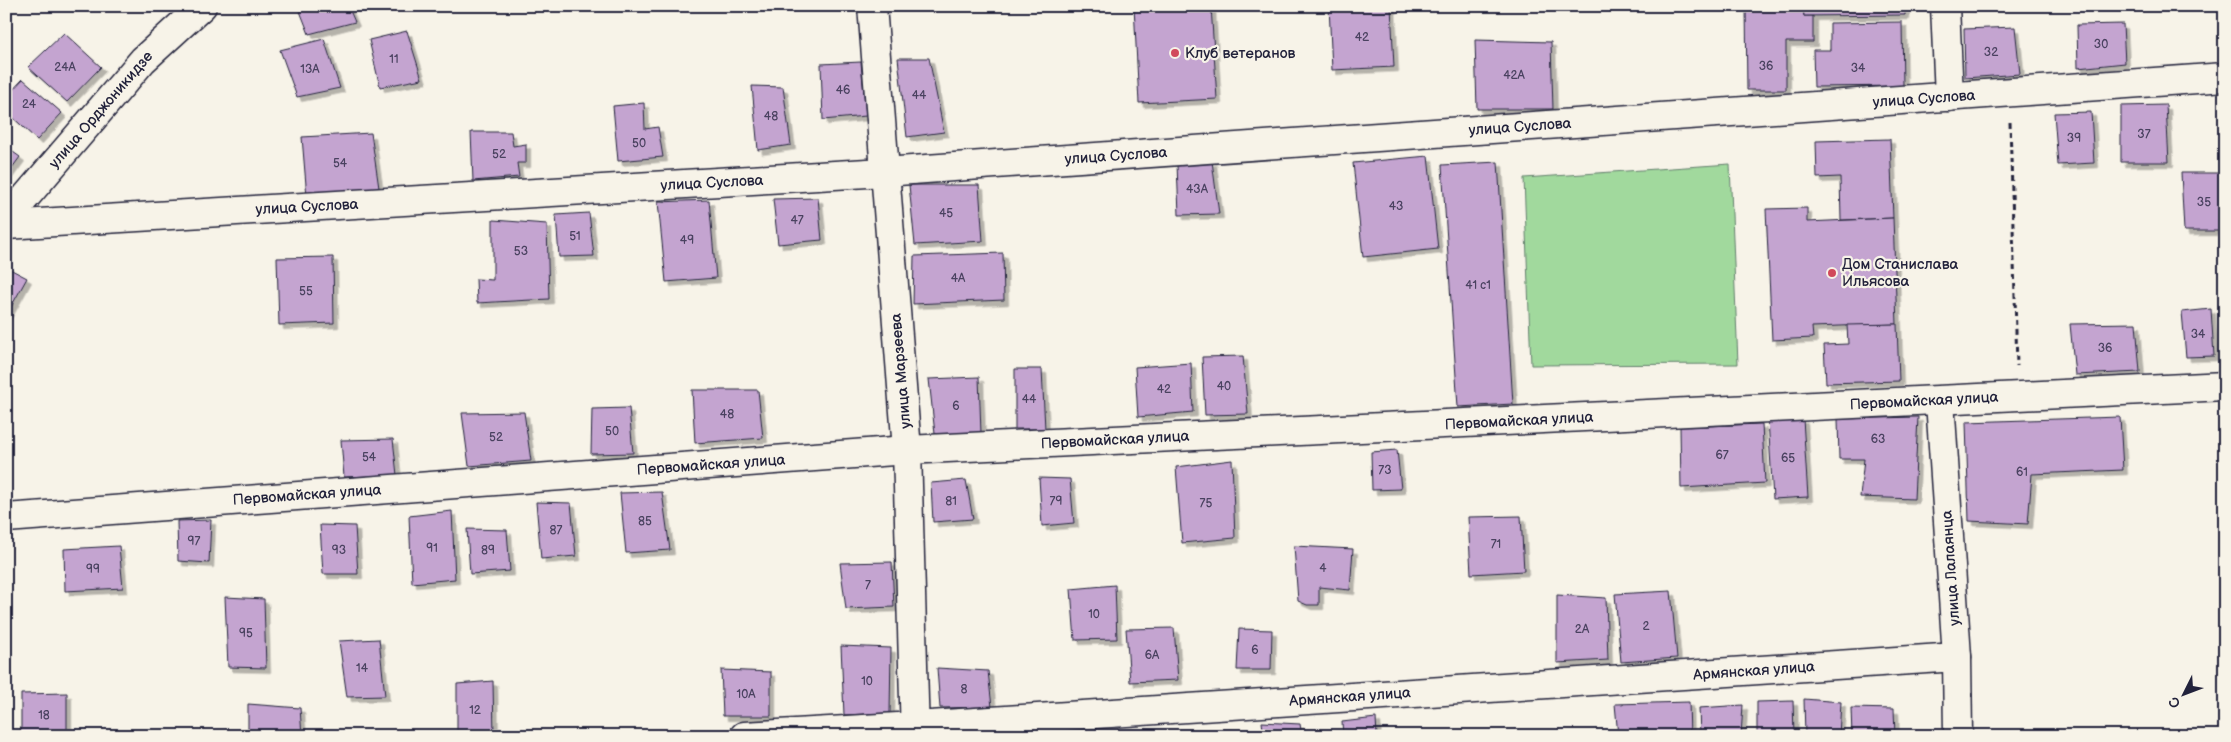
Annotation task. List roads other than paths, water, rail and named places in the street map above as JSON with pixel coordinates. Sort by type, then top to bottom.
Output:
[{"type":"street","name":"улица Орджоникидзе","points":[[6,220],[143,60],[202,6]]},
{"type":"street","name":"улица Марзеева","points":[[872,6],[908,450],[915,731]]},
{"type":"street","points":[[1945,6],[1949,97]]},
{"type":"street","name":"улица Суслова","points":[[6,225],[884,172],[2225,77]]},
{"type":"street","name":"Первомайская улица","points":[[6,518],[908,450],[2225,386]]},
{"type":"street","name":"улица Лалаянца","points":[[1940,401],[1957,657],[1958,736]]},
{"type":"street","name":"Армянская улица","points":[[744,736],[915,731],[1957,657]]},
{"type":"place","name":"Клуб ветеранов","points":[[1175,53]]},
{"type":"place","name":"Дом Станислава Ильясова","points":[[1832,273]]}]
